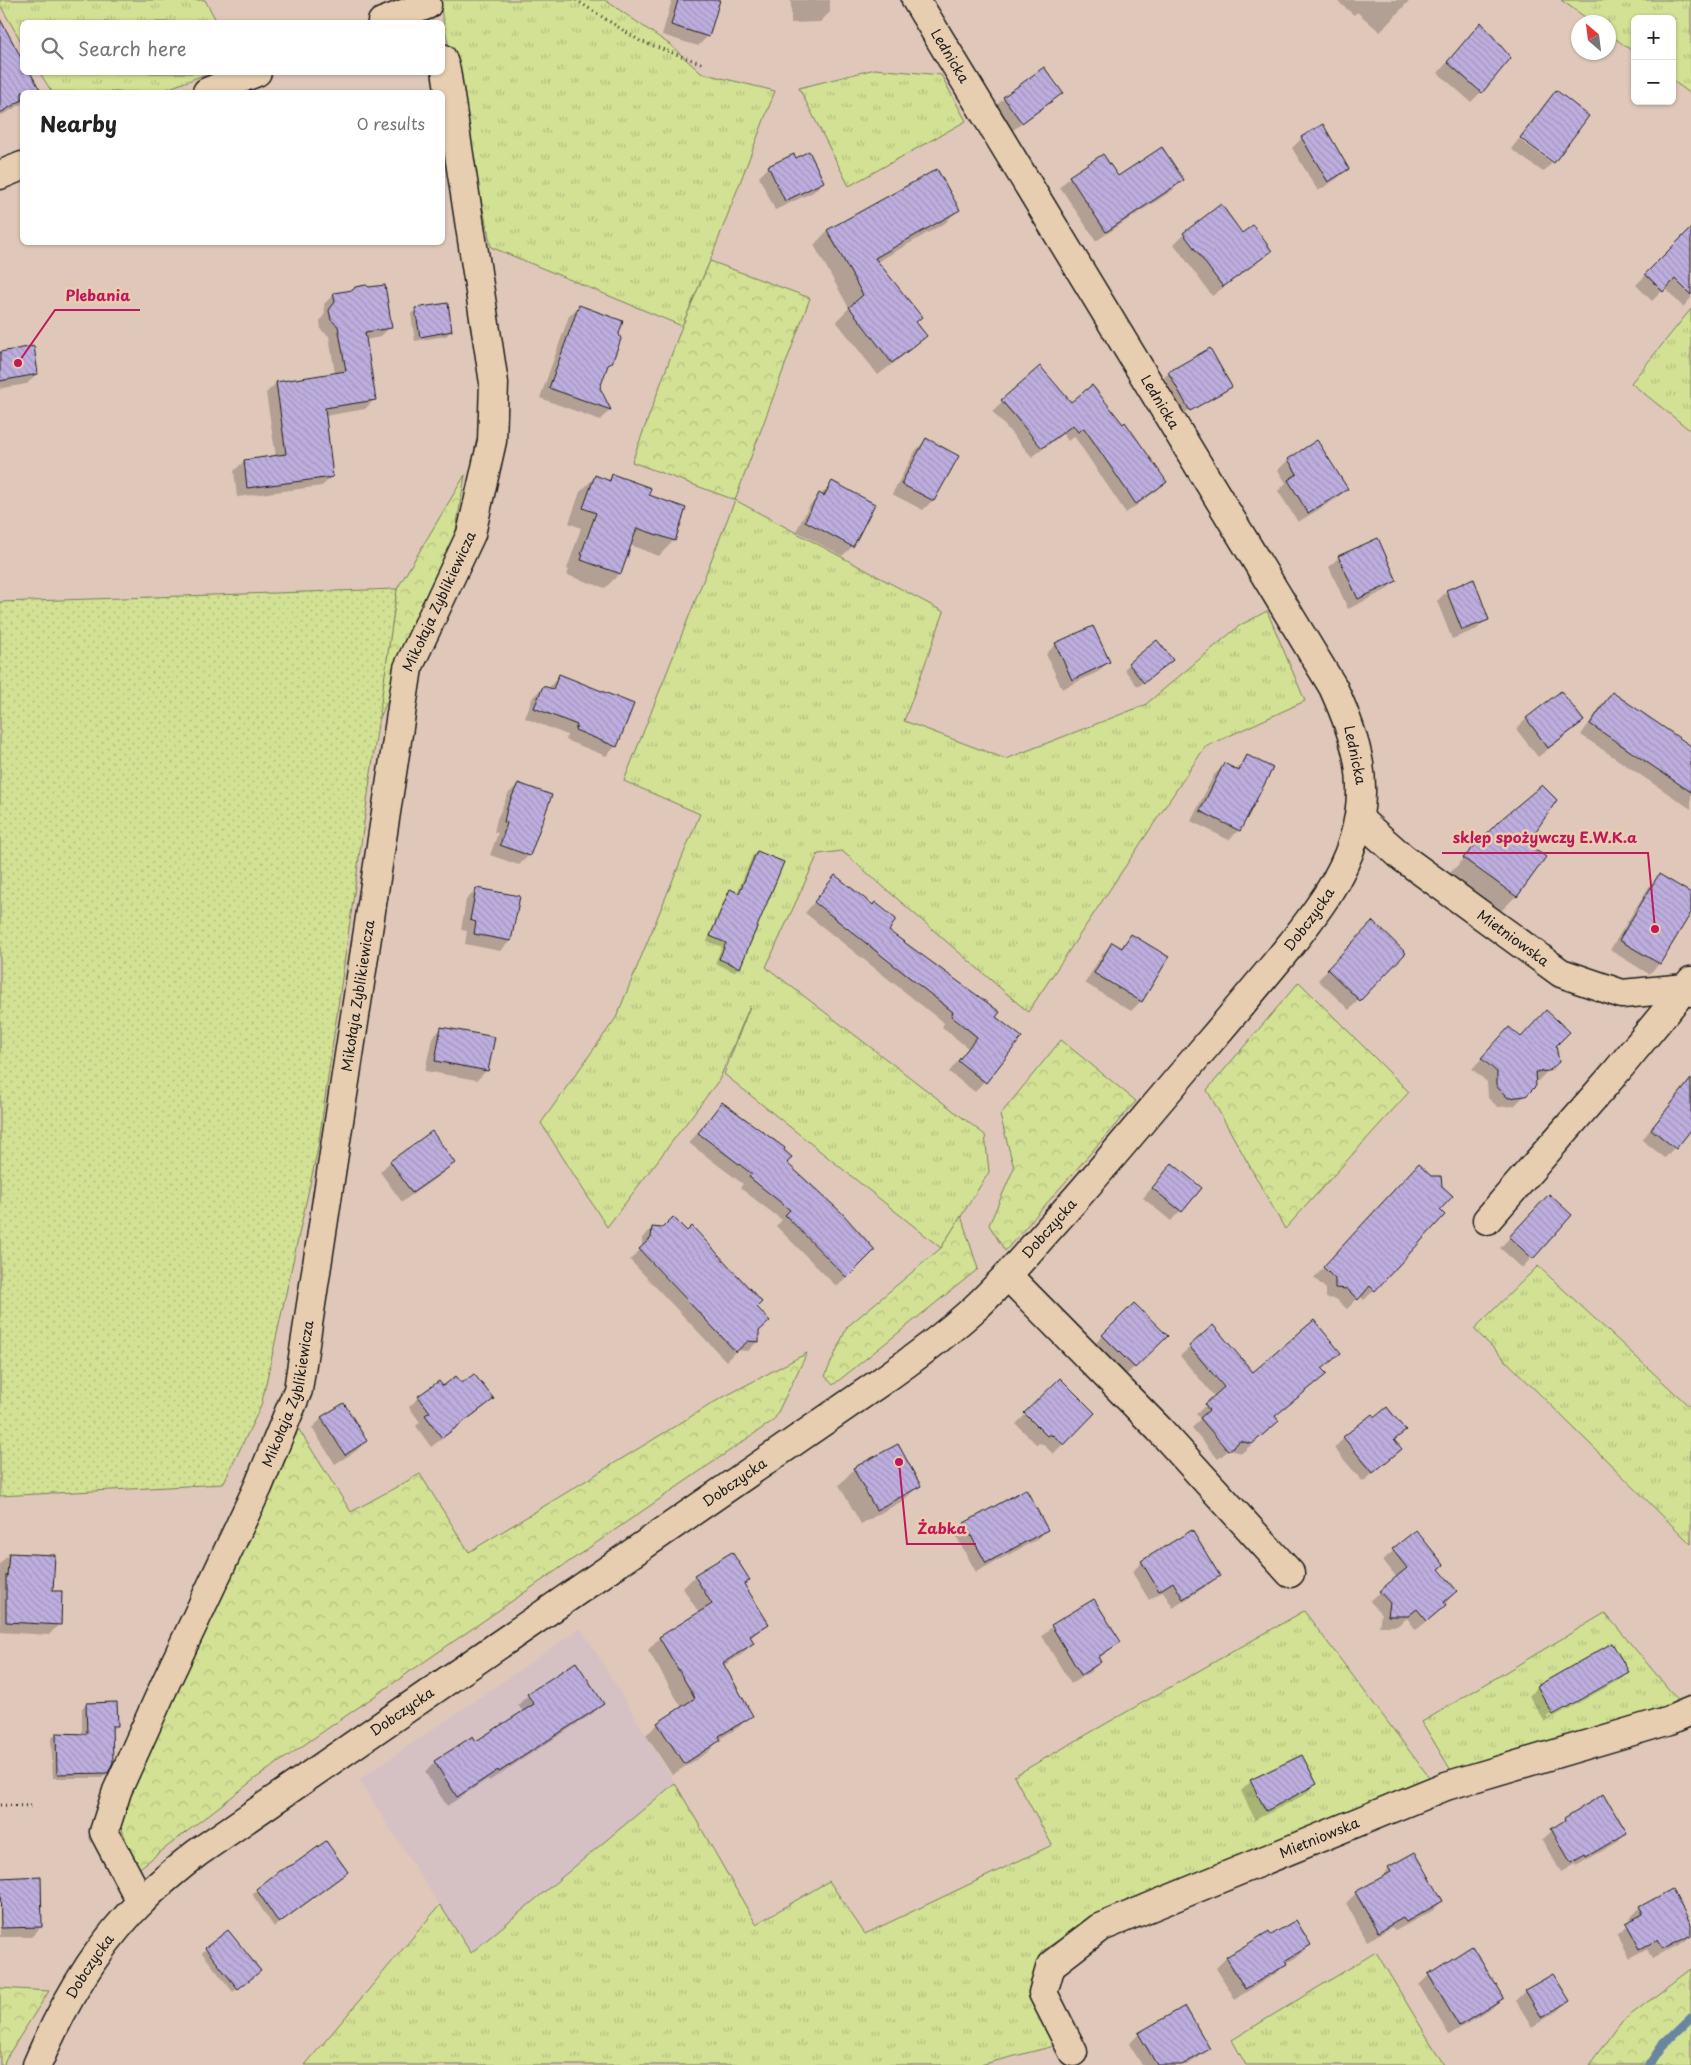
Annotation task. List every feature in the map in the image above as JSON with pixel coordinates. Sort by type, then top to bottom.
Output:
[{"type":"street","name":"Lednicka","points":[[916,0],[1333,687],[1349,722],[1361,768],[1363,795],[1359,819]]},
{"type":"street","points":[[389,20],[428,9]]},
{"type":"street","name":"Mikołaja Zyblikiewicza","points":[[141,1902],[104,1832],[117,1791],[258,1487],[298,1390],[408,668],[471,534],[492,441],[494,383],[445,67]]},
{"type":"street","points":[[212,90],[250,75]]},
{"type":"street","points":[[0,175],[20,167]]},
{"type":"street","name":"Mietniowska","points":[[1359,819],[1403,858],[1561,973],[1622,994],[1689,987]]},
{"type":"street","name":"Dobczycka","points":[[37,2065],[56,2021],[81,1979],[113,1934],[141,1902],[191,1858],[923,1352],[1008,1276],[1089,1184],[1275,965],[1315,913],[1345,864],[1359,819]]},
{"type":"street","points":[[1487,1220],[1689,987]]},
{"type":"street","points":[[1008,1276],[1159,1429],[1290,1574]]},
{"type":"street","name":"Mietniowska","points":[[1073,2052],[1043,1993],[1050,1965],[1099,1928],[1446,1786],[1670,1720],[1691,1711]]},
{"type":"path","points":[[576,0],[640,41],[703,64]]},
{"type":"path","points":[[0,1805],[33,1806]]},
{"type":"shaded area","points":[[581,1628],[675,1783],[471,1954],[359,1780]]},
{"type":"green space","points":[[0,0],[205,0],[216,20],[20,20],[20,40],[0,5]]},
{"type":"green space","points":[[439,0],[605,0],[669,44],[701,73],[775,91],[710,261],[682,326],[491,247],[445,28],[445,20],[443,20]]},
{"type":"green space","points":[[1561,0],[1691,0],[1691,94],[1676,83],[1676,15],[1631,15],[1631,50],[1616,39],[1616,15],[1582,15]]},
{"type":"green space","points":[[875,69],[941,75],[966,121],[849,186],[799,88]]},
{"type":"green space","points":[[41,75],[204,75],[164,90],[51,90]]},
{"type":"green space","points":[[710,261],[810,298],[735,500],[632,462],[682,326]]},
{"type":"green space","points":[[1691,309],[1691,431],[1631,383]]},
{"type":"green space","points":[[465,475],[454,542],[377,725],[397,589]]},
{"type":"green space","points":[[735,500],[944,612],[904,721],[1006,759],[1145,705],[1239,626],[1267,611],[1305,701],[1205,747],[1028,1012],[842,851],[818,854],[766,967],[985,1135],[989,1172],[941,1248],[724,1074],[750,1006],[719,1080],[607,1227],[541,1123],[616,1018],[700,814],[624,781]]},
{"type":"green space","points":[[397,589],[318,1148],[261,1406],[223,1484],[0,1496],[0,602]]},
{"type":"green space","points":[[1299,982],[1409,1092],[1285,1229],[1207,1090]]},
{"type":"green space","points":[[1061,1040],[1136,1101],[1005,1251],[989,1225],[1014,1168],[1000,1115]]},
{"type":"green space","points":[[961,1216],[978,1269],[833,1385],[825,1376],[847,1327],[941,1248]]},
{"type":"green space","points":[[1538,1266],[1691,1408],[1691,1544],[1474,1329]]},
{"type":"green space","points":[[807,1353],[774,1420],[256,1778],[137,1870],[119,1821],[296,1425],[351,1512],[420,1474],[469,1552],[718,1400]]},
{"type":"green space","points":[[1304,1611],[1432,1781],[1092,1918],[1042,1951],[1028,1991],[1054,2046],[980,2065],[305,2065],[440,1905],[471,1953],[675,1783],[756,1924],[829,1881],[865,1934],[1052,1845],[1014,1776]]},
{"type":"green space","points":[[1605,1613],[1681,1704],[1452,1772],[1422,1722]]},
{"type":"green space","points":[[1376,1952],[1444,2065],[1246,2065],[1232,2040]]},
{"type":"green space","points":[[1691,1969],[1691,2065],[1589,2065],[1620,2023]]},
{"type":"green space","points":[[0,1988],[49,1991],[5,2060],[4,2065],[0,2065]]},
{"type":"building","points":[[678,0],[720,0],[709,37],[671,25]]},
{"type":"building","points":[[0,19],[20,55],[20,75],[32,75],[40,90],[20,90],[20,101],[0,113]]},
{"type":"building","points":[[1481,22],[1511,58],[1482,93],[1447,62]]},
{"type":"building","points":[[1044,67],[1063,93],[1022,123],[1003,97]]},
{"type":"building","points":[[1556,90],[1589,116],[1554,163],[1520,138]]},
{"type":"building","points":[[1323,124],[1349,169],[1328,182],[1301,137]]},
{"type":"building","points":[[1162,147],[1184,180],[1106,232],[1069,176],[1103,154],[1118,176]]},
{"type":"building","points":[[809,151],[824,182],[785,201],[768,166],[794,154],[796,158]]},
{"type":"building","points":[[937,169],[960,210],[875,258],[922,317],[916,322],[927,336],[892,363],[849,307],[863,295],[827,230]]},
{"type":"building","points":[[1221,204],[1242,233],[1253,225],[1272,251],[1223,287],[1183,233]]},
{"type":"building","points":[[1691,228],[1691,295],[1675,279],[1663,292],[1645,274]]},
{"type":"building","points":[[366,285],[369,287],[385,285],[392,328],[365,332],[376,400],[325,408],[333,477],[247,488],[244,460],[286,454],[276,382],[346,371],[338,326],[331,320],[329,310],[335,302],[333,293],[353,290],[355,287]]},
{"type":"building","points":[[448,303],[452,331],[420,337],[415,308]]},
{"type":"building","points":[[579,305],[623,321],[619,334],[621,339],[612,363],[608,365],[600,388],[611,410],[549,388]]},
{"type":"building","points":[[34,346],[38,374],[0,381],[0,352]]},
{"type":"building","points":[[1210,348],[1232,387],[1190,411],[1168,372]]},
{"type":"building","points":[[1040,366],[1071,402],[1092,385],[1123,424],[1125,422],[1167,482],[1136,504],[1084,428],[1078,432],[1073,425],[1042,448],[1001,400]]},
{"type":"building","points":[[926,438],[959,456],[934,501],[901,484]]},
{"type":"building","points":[[1317,440],[1348,489],[1308,513],[1288,480],[1297,474],[1288,459]]},
{"type":"building","points":[[612,474],[651,488],[649,495],[686,508],[675,541],[637,528],[621,574],[581,560],[583,555],[581,554],[596,513],[583,508],[595,475],[610,481]]},
{"type":"building","points":[[832,481],[875,504],[853,547],[805,521],[819,493],[824,496]]},
{"type":"building","points":[[1378,538],[1397,581],[1358,599],[1338,556]]},
{"type":"building","points":[[1474,579],[1489,620],[1462,630],[1446,590]]},
{"type":"building","points":[[1093,626],[1110,662],[1072,680],[1055,643]]},
{"type":"building","points":[[1157,640],[1173,660],[1144,683],[1128,663]]},
{"type":"building","points":[[559,674],[634,704],[617,747],[575,730],[577,725],[534,708],[543,686],[553,689]]},
{"type":"building","points":[[1561,691],[1584,721],[1548,748],[1526,718]]},
{"type":"building","points":[[1612,692],[1691,746],[1691,792],[1590,724]]},
{"type":"building","points":[[1247,755],[1273,768],[1240,831],[1200,811],[1224,763],[1239,771]]},
{"type":"building","points":[[518,783],[552,795],[530,856],[500,845],[507,823],[504,822],[507,808]]},
{"type":"building","points":[[1542,785],[1557,800],[1527,844],[1546,857],[1517,897],[1463,858],[1499,821]]},
{"type":"building","points":[[757,851],[784,862],[740,968],[719,959],[726,943],[710,936],[730,889],[739,893]]},
{"type":"building","points":[[1659,874],[1691,893],[1691,913],[1660,964],[1619,940]]},
{"type":"building","points":[[835,875],[873,905],[875,902],[896,919],[889,931],[1000,1012],[996,1017],[1022,1037],[986,1083],[958,1061],[977,1037],[951,1016],[953,1012],[814,902]]},
{"type":"building","points":[[476,888],[520,896],[511,941],[474,934],[476,922],[470,920]]},
{"type":"building","points":[[1373,921],[1406,953],[1360,1001],[1327,969]]},
{"type":"building","points":[[1131,934],[1169,957],[1142,1002],[1094,973],[1112,942],[1122,948]]},
{"type":"building","points":[[1546,1010],[1570,1032],[1556,1046],[1559,1062],[1549,1071],[1535,1072],[1536,1086],[1526,1096],[1508,1098],[1497,1087],[1497,1072],[1481,1058],[1509,1027],[1521,1037]]},
{"type":"building","points":[[441,1027],[495,1037],[488,1071],[435,1061]]},
{"type":"building","points":[[1691,1079],[1691,1130],[1676,1149],[1651,1129]]},
{"type":"building","points":[[722,1102],[785,1148],[784,1150],[792,1157],[787,1163],[842,1213],[875,1250],[847,1278],[785,1215],[790,1210],[749,1177],[752,1174],[698,1133]]},
{"type":"building","points":[[432,1131],[455,1163],[412,1193],[390,1161]]},
{"type":"building","points":[[1172,1163],[1202,1188],[1182,1212],[1152,1188]]},
{"type":"building","points":[[1418,1164],[1431,1176],[1441,1176],[1442,1186],[1453,1196],[1440,1210],[1445,1215],[1375,1291],[1370,1286],[1358,1300],[1347,1289],[1335,1288],[1335,1279],[1323,1267]]},
{"type":"building","points":[[1549,1194],[1572,1215],[1533,1259],[1509,1237]]},
{"type":"building","points":[[673,1217],[687,1231],[692,1226],[762,1302],[757,1307],[770,1321],[759,1331],[759,1342],[748,1341],[736,1352],[639,1249],[651,1238],[652,1227],[662,1228]]},
{"type":"building","points":[[1134,1303],[1168,1336],[1135,1368],[1102,1335]]},
{"type":"building","points":[[1314,1320],[1341,1353],[1322,1369],[1327,1374],[1275,1416],[1279,1421],[1252,1444],[1240,1441],[1228,1451],[1200,1418],[1209,1410],[1205,1404],[1224,1387],[1189,1346],[1213,1325],[1253,1372]]},
{"type":"building","points":[[474,1374],[494,1399],[442,1438],[425,1415],[430,1412],[418,1396],[439,1381],[443,1386],[456,1376],[462,1383]]},
{"type":"building","points":[[1060,1378],[1095,1413],[1064,1445],[1053,1435],[1047,1436],[1024,1413]]},
{"type":"building","points":[[344,1403],[367,1441],[345,1455],[321,1417]]},
{"type":"building","points":[[1387,1407],[1406,1431],[1394,1440],[1402,1449],[1373,1473],[1343,1437],[1372,1414],[1375,1417]]},
{"type":"building","points":[[898,1444],[921,1486],[876,1510],[853,1468]]},
{"type":"building","points":[[1026,1489],[1048,1530],[986,1563],[964,1523]]},
{"type":"building","points":[[1192,1530],[1220,1576],[1183,1599],[1173,1582],[1159,1591],[1141,1561]]},
{"type":"building","points":[[1416,1530],[1444,1565],[1439,1569],[1457,1591],[1444,1602],[1446,1605],[1427,1621],[1417,1609],[1408,1616],[1388,1616],[1390,1603],[1379,1591],[1407,1568],[1392,1549]]},
{"type":"building","points":[[732,1552],[750,1580],[744,1584],[769,1624],[750,1636],[754,1643],[723,1663],[753,1716],[719,1736],[721,1740],[684,1764],[657,1723],[695,1698],[659,1637],[712,1604],[694,1575]]},
{"type":"building","points":[[9,1553],[55,1555],[53,1591],[62,1591],[61,1625],[6,1622],[6,1575]]},
{"type":"building","points":[[1094,1599],[1121,1642],[1098,1657],[1101,1662],[1081,1675],[1051,1625]]},
{"type":"building","points":[[1612,1643],[1629,1672],[1553,1715],[1537,1686]]},
{"type":"building","points":[[576,1662],[604,1704],[457,1797],[434,1761],[473,1736],[476,1741],[534,1704],[527,1694]]},
{"type":"building","points":[[117,1702],[118,1726],[112,1726],[113,1762],[108,1773],[57,1774],[56,1733],[87,1734],[86,1703]]},
{"type":"building","points":[[1302,1755],[1317,1784],[1266,1811],[1250,1780]]},
{"type":"building","points":[[1604,1794],[1627,1833],[1586,1857],[1585,1855],[1571,1863],[1551,1829],[1565,1820],[1564,1818]]},
{"type":"building","points":[[326,1841],[348,1872],[279,1923],[256,1889],[279,1871],[294,1864]]},
{"type":"building","points":[[1415,1852],[1443,1901],[1406,1922],[1403,1918],[1378,1932],[1355,1892],[1391,1872],[1388,1867]]},
{"type":"building","points":[[41,1876],[42,1927],[1,1928],[0,1878]]},
{"type":"building","points":[[1672,1889],[1691,1924],[1691,1935],[1662,1950],[1657,1940],[1640,1949],[1626,1923],[1643,1914],[1639,1907]]},
{"type":"building","points":[[1296,1920],[1311,1945],[1286,1960],[1288,1964],[1245,1989],[1226,1957],[1269,1931],[1271,1935]]},
{"type":"building","points":[[228,1930],[261,1971],[238,1989],[205,1948]]},
{"type":"building","points":[[1472,1946],[1504,1998],[1459,2026],[1428,1974]]},
{"type":"building","points":[[1553,1974],[1570,2001],[1542,2018],[1525,1990]]},
{"type":"building","points":[[1185,2006],[1210,2049],[1182,2065],[1157,2065],[1138,2033]]},
{"type":"waterway","points":[[1649,2065],[1662,2046],[1691,2018]]},
{"type":"place","name":"Plebania","points":[[18,363]]},
{"type":"place","name":"sklep spożywczy E.W.K.a","points":[[1655,929]]},
{"type":"place","name":"Żabka","points":[[899,1462]]}]
